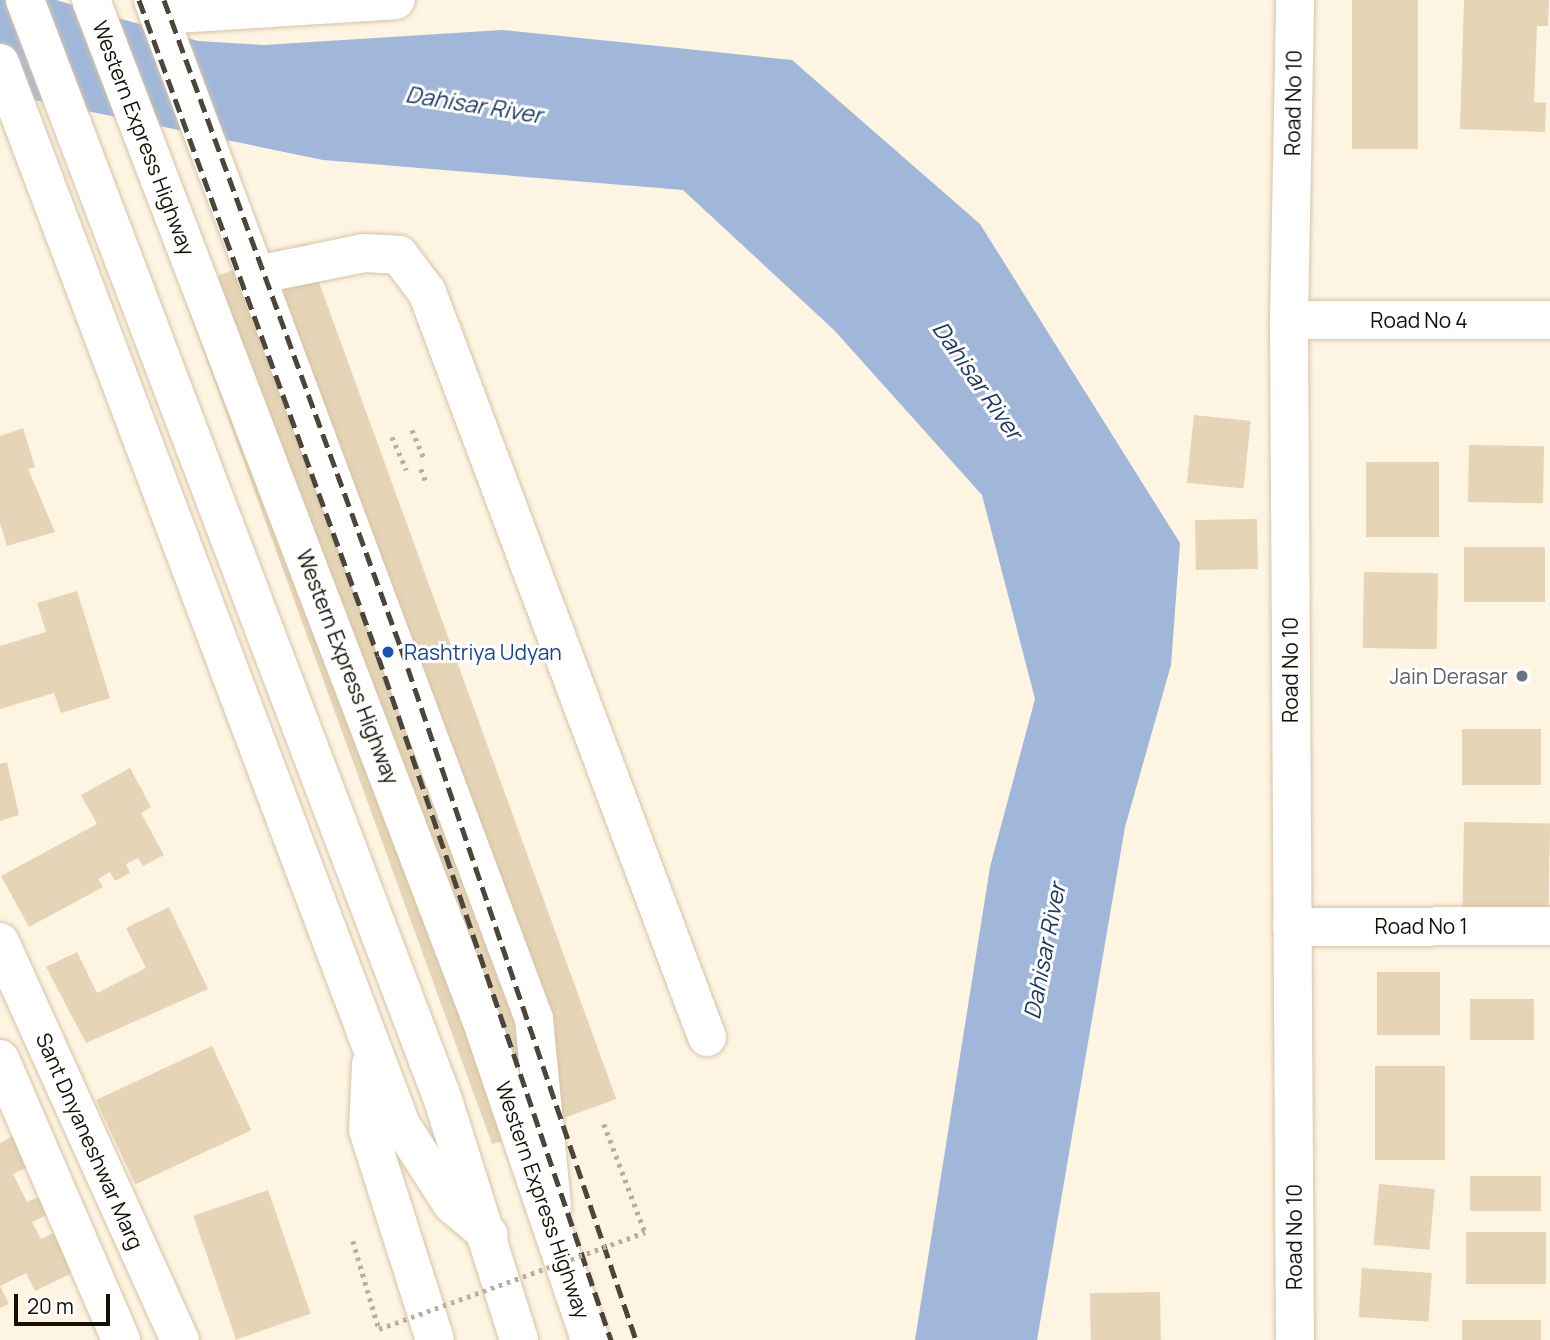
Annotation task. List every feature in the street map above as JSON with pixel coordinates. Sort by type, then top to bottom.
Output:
[{"type":"main road","points":[[25,0],[424,1053],[489,1234],[519,1340]]},
{"type":"main road","name":"Western Express Highway","points":[[90,0],[482,1022],[553,1223],[590,1340]]},
{"type":"main road","points":[[396,0],[246,6],[159,14],[534,1019],[553,1223]]},
{"type":"main road","name":"Road No 10","points":[[1295,0],[1289,320],[1295,1340]]},
{"type":"main road","points":[[0,63],[60,214],[232,692],[401,1125],[453,1205],[489,1234]]},
{"type":"main road","points":[[250,261],[365,253],[399,255],[428,292],[707,1037]]},
{"type":"main road","name":"Road No 4","points":[[1289,320],[1550,320]]},
{"type":"main road","name":"Road No 1","points":[[1292,927],[1550,926]]},
{"type":"main road","name":"Sant Dnyaneshwar Marg","points":[[0,942],[180,1340]]},
{"type":"main road","points":[[372,1052],[368,1130],[435,1340]]},
{"type":"main road","points":[[0,1059],[121,1340]]},
{"type":"path","points":[[412,430],[425,460]]},
{"type":"path","points":[[392,437],[407,470]]},
{"type":"path","points":[[421,469],[427,485]]},
{"type":"path","points":[[353,1241],[379,1329],[645,1232],[604,1124]]},
{"type":"water","name":"Dahisar River","points":[[0,0],[56,0],[198,41],[264,45],[502,30],[792,60],[980,224],[1180,543],[1171,665],[1125,827],[1037,1340],[915,1340],[990,867],[1035,699],[982,495],[834,330],[683,190],[323,160],[0,93]]},
{"type":"building","points":[[1352,0],[1418,0],[1418,149],[1352,149]]},
{"type":"building","points":[[1464,0],[1549,0],[1548,26],[1537,26],[1534,102],[1546,103],[1545,132],[1460,129]]},
{"type":"building","points":[[305,244],[616,1099],[492,1144],[181,289]]},
{"type":"building","points":[[1194,415],[1251,421],[1244,489],[1187,483]]},
{"type":"building","points":[[23,428],[35,467],[28,469],[55,532],[7,546],[0,523],[0,436]]},
{"type":"building","points":[[1469,445],[1544,446],[1543,503],[1468,502]]},
{"type":"building","points":[[1366,462],[1439,462],[1439,537],[1366,537]]},
{"type":"building","points":[[1257,519],[1258,569],[1196,570],[1195,520]]},
{"type":"building","points":[[1464,547],[1545,547],[1545,602],[1464,602]]},
{"type":"building","points":[[1364,572],[1438,573],[1437,649],[1363,648]]},
{"type":"building","points":[[77,591],[110,698],[61,713],[54,693],[0,709],[0,646],[46,632],[37,603]]},
{"type":"building","points":[[1462,729],[1541,729],[1541,785],[1462,785]]},
{"type":"building","points":[[7,762],[19,815],[0,821],[0,764]]},
{"type":"building","points":[[130,768],[151,807],[141,813],[164,855],[143,866],[138,858],[126,864],[130,873],[115,881],[110,872],[98,879],[103,887],[29,927],[1,876],[97,824],[81,795]]},
{"type":"building","points":[[1464,822],[1550,824],[1549,908],[1463,907]]},
{"type":"building","points":[[169,907],[208,989],[86,1043],[46,967],[77,952],[97,993],[146,968],[126,928]]},
{"type":"building","points":[[1377,972],[1440,972],[1440,1035],[1377,1035]]},
{"type":"building","points":[[1470,999],[1534,999],[1534,1040],[1470,1040]]},
{"type":"building","points":[[212,1046],[251,1130],[135,1184],[96,1100]]},
{"type":"building","points":[[1375,1066],[1445,1066],[1445,1160],[1375,1160]]},
{"type":"building","points":[[13,1136],[28,1167],[13,1174],[27,1202],[38,1197],[47,1215],[32,1222],[41,1239],[56,1232],[76,1271],[35,1291],[26,1273],[0,1286],[0,1143]]},
{"type":"building","points":[[1470,1176],[1541,1176],[1541,1211],[1470,1211]]},
{"type":"building","points":[[1379,1184],[1435,1189],[1429,1250],[1374,1245]]},
{"type":"building","points":[[268,1190],[311,1314],[236,1340],[193,1216]]},
{"type":"building","points":[[1466,1232],[1546,1232],[1546,1284],[1466,1284]]},
{"type":"building","points":[[1362,1268],[1432,1273],[1428,1322],[1359,1317]]},
{"type":"building","points":[[0,1286],[9,1304],[0,1308]]},
{"type":"building","points":[[1160,1292],[1161,1340],[1091,1340],[1090,1293]]},
{"type":"building","points":[[1462,1320],[1541,1320],[1541,1340],[1462,1340]]},
{"type":"railway","points":[[139,0],[378,656],[611,1340]]},
{"type":"railway","points":[[164,0],[401,648],[636,1340]]},
{"type":"place","name":"Rashtriya Udyan","points":[[388,652]]},
{"type":"place","name":"Jain Derasar","points":[[1522,676]]}]
